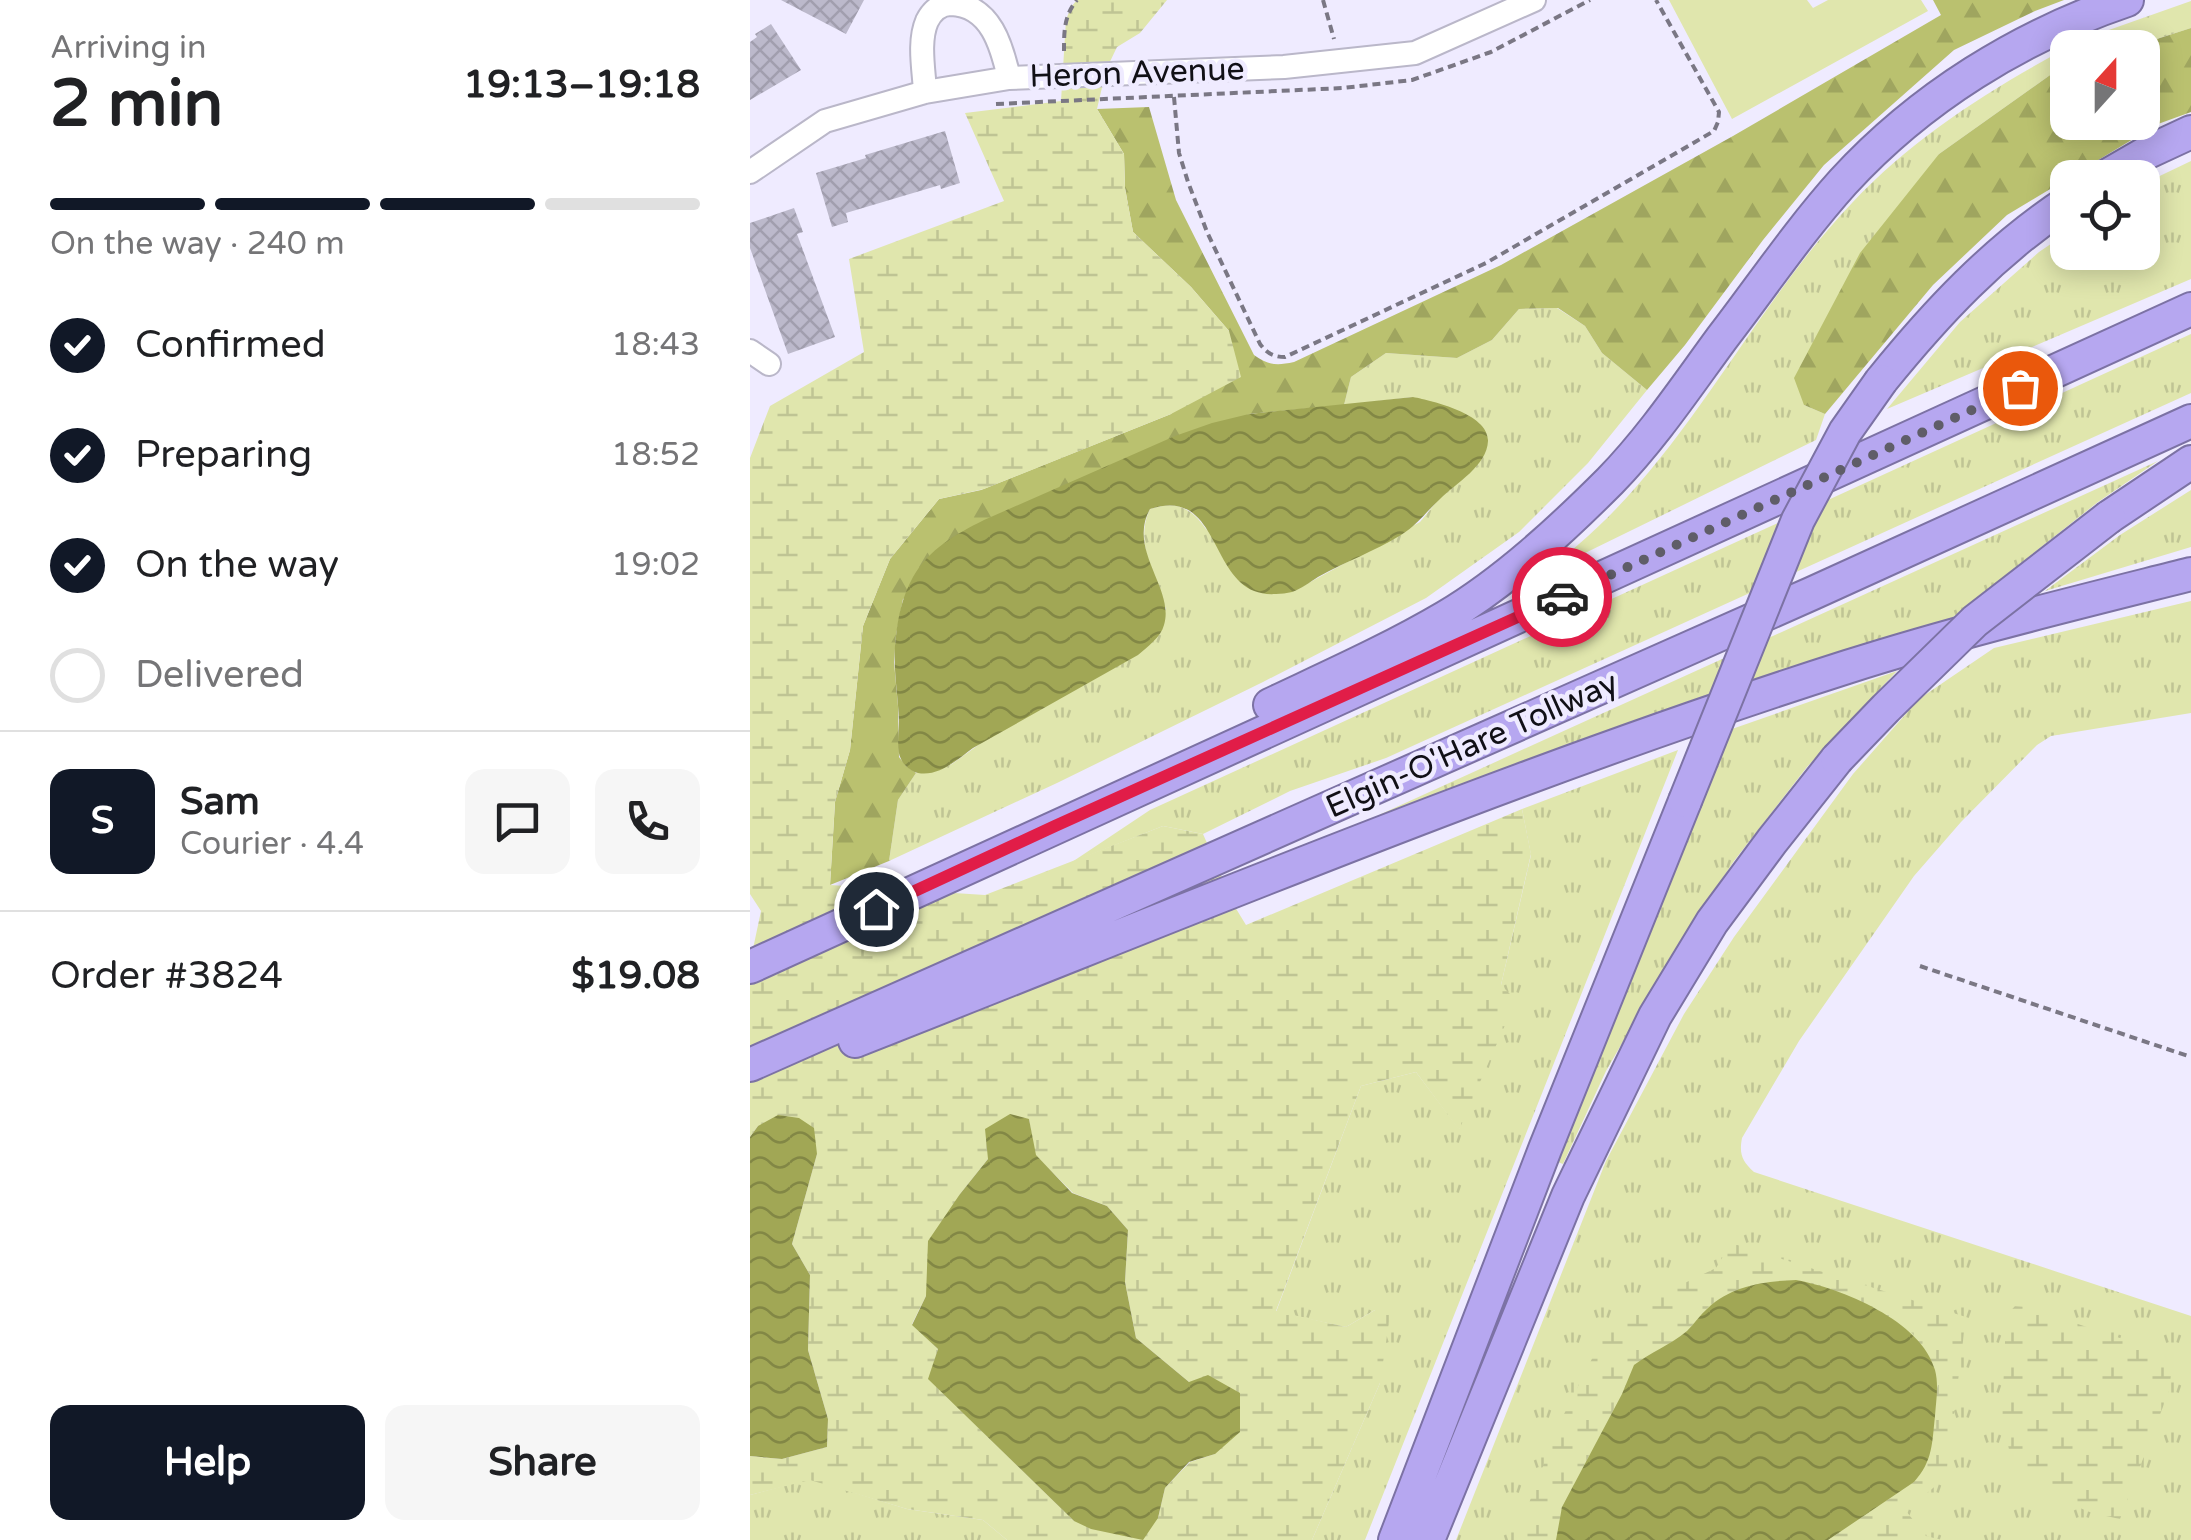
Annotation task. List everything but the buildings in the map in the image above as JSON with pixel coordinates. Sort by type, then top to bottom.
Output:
[{"type":"highway","points":[[1055,826],[1094,791],[1380,652],[1448,616],[1498,580],[1556,532],[1622,468],[1812,219],[1871,154],[1958,84],[2028,40],[2127,0]]},
{"type":"highway","points":[[2134,160],[2191,132]]},
{"type":"highway","points":[[1394,1540],[1545,1150],[1798,520],[1845,432],[1924,329],[2004,249],[2050,215]]},
{"type":"highway","points":[[750,966],[2191,309]]},
{"type":"highway","name":"Elgin-O'Hare Tollway","points":[[750,1065],[2191,421]]},
{"type":"highway","points":[[1428,1540],[1568,1196],[1655,1016],[1712,922],[1837,760],[1975,621],[2109,516],[2191,462]]},
{"type":"highway","points":[[750,1086],[819,1055],[1483,794],[1728,706],[1964,633],[2191,574]]},
{"type":"street","points":[[1476,0],[1488,22]]},
{"type":"street","name":"Heron Avenue","points":[[750,172],[825,121],[925,92],[1009,78],[1284,68],[1415,53],[1534,0]]},
{"type":"street","points":[[925,92],[926,25],[943,4],[973,10],[992,27],[1002,46],[1009,78]]},
{"type":"path","points":[[1064,51],[1066,20],[1077,0]]},
{"type":"path","points":[[1323,0],[1334,38]]},
{"type":"path","points":[[983,104],[1174,97],[1178,153],[1206,232],[1260,344],[1275,357],[1285,357],[1486,263],[1714,131],[1720,112],[1656,0]]},
{"type":"path","points":[[1920,966],[2191,1056]]},
{"type":"green space","points":[[1077,0],[1167,0],[1140,33],[1117,47],[1106,70],[1097,109],[1124,154],[1133,232],[1191,287],[1229,331],[1241,377],[1171,414],[984,489],[939,499],[890,559],[863,626],[850,750],[835,802],[830,885],[985,895],[1163,826],[1203,834],[1246,925],[1522,809],[1531,854],[1501,985],[1516,1000],[1459,1130],[1416,1072],[1361,1086],[1276,1311],[1346,1327],[1375,1310],[1390,1315],[1380,1383],[1312,1540],[1007,1540],[983,1520],[907,1509],[810,1480],[750,1495],[750,1456],[782,1459],[827,1447],[828,1419],[808,1350],[810,1275],[792,1244],[817,1154],[758,1126],[750,1137],[750,963],[761,911],[750,894],[750,458],[770,406],[864,352],[849,259],[1004,201],[965,113],[1061,101],[1066,20]],"holes":[[[1029,1119],[1035,1155],[1073,1193],[1107,1206],[1128,1230],[1125,1282],[1136,1338],[1189,1382],[1215,1454],[1190,1462],[1165,1488],[1158,1518],[1074,1521],[929,1379],[938,1349],[912,1324],[926,1296],[960,1194],[988,1159]]]},
{"type":"green space","points":[[1669,0],[1807,0],[1813,8],[1828,0],[1921,0],[1928,11],[1732,119]]},
{"type":"green space","points":[[1933,0],[2064,0],[1954,50],[1824,165],[1647,390],[1602,353],[1585,326],[1558,308],[1519,309],[1492,340],[1457,358],[1386,353],[1351,377],[1344,405],[1249,414],[903,599],[894,662],[899,757],[916,773],[898,800],[889,861],[830,885],[835,802],[850,750],[863,626],[890,559],[939,499],[981,490],[1171,414],[1229,331],[1191,287],[1133,232],[1124,154],[1097,109],[1149,107],[1176,200],[1254,355],[1268,363],[1282,364],[1294,362],[1501,265],[1733,136],[1941,15]]},
{"type":"green space","points":[[2191,1],[2191,28],[2160,38],[2160,30],[2109,30]]},
{"type":"green space","points":[[2191,28],[2191,112],[2160,123],[2160,38]]},
{"type":"green space","points":[[2050,58],[2050,75],[1939,154],[1804,405],[1825,414],[1816,440],[1534,578],[1583,541],[1627,498],[1703,401],[1812,249],[1852,203],[1927,136]]},
{"type":"green space","points":[[2050,75],[2050,140],[2131,140],[2098,160],[2050,160],[2050,189],[2007,215],[1933,285],[1825,414],[1804,405],[1794,378],[1860,253],[1939,154]]},
{"type":"green space","points":[[2191,161],[2191,279],[1887,409],[1960,322],[2050,245],[2050,270],[2160,270],[2160,176]]},
{"type":"green space","points":[[1557,308],[1585,326],[1602,353],[1647,390],[1588,463],[1519,532],[1426,598],[1057,783],[889,861],[898,800],[916,773],[933,772],[952,764],[1166,609],[1145,546],[1150,509],[1175,506],[1189,511],[1206,529],[1294,591],[1420,522],[1473,469],[1413,397],[1344,405],[1351,377],[1386,353],[1457,358],[1492,340],[1519,309]]},
{"type":"green space","points":[[2191,334],[2191,393],[1386,758],[1290,791],[1203,834],[1163,826],[1072,862],[1150,810]]},
{"type":"green space","points":[[2158,461],[2098,502],[1948,621],[1382,819],[1381,814]]},
{"type":"green space","points":[[2191,490],[2191,547],[2045,591],[2120,535]]},
{"type":"green space","points":[[2191,601],[2191,713],[2051,736],[2037,745],[1914,876],[1799,1041],[1742,1138],[1741,1149],[1744,1161],[1754,1172],[2191,1316],[2191,1540],[1456,1540],[1606,1161],[1684,1014],[1734,937],[1853,774],[1919,699],[1994,648]]},
{"type":"green space","points":[[1897,671],[1807,767],[1734,861],[1678,946],[1606,1071],[1563,1164],[1555,1161],[1732,729]]},
{"type":"green space","points":[[1678,750],[1365,1540],[1312,1540],[1380,1383],[1375,1310],[1346,1327],[1276,1312],[1361,1086],[1416,1072],[1459,1129],[1501,985],[1531,855],[1522,809]]},
{"type":"green space","points":[[1731,1243],[1966,1317],[1946,1477],[1906,1511],[1926,1536],[1942,1540],[1828,1540],[1914,1482],[1938,1385],[1935,1366],[1912,1333],[1818,1284],[1796,1280],[1767,1281],[1710,1305],[1688,1330],[1634,1365],[1562,1507],[1556,1540],[1515,1540],[1559,1424],[1605,1333],[1641,1304],[1716,1268]]},
{"type":"green space","points":[[2015,1306],[2159,1351],[2172,1366],[2169,1391],[2120,1519],[2092,1513],[2044,1493],[2013,1466],[2002,1420],[2006,1316]]},
{"type":"green space","points":[[810,1479],[907,1509],[983,1520],[1007,1540],[750,1540],[750,1495]]},
{"type":"water","points":[[1413,397],[1470,416],[1480,423],[1488,441],[1477,466],[1407,531],[1299,589],[1276,594],[1254,591],[1237,579],[1192,512],[1174,506],[1150,509],[1144,539],[1166,611],[1164,625],[1153,642],[1138,655],[941,770],[918,773],[904,764],[899,755],[895,668],[898,621],[913,577],[944,543],[984,520],[1212,423],[1249,414]]},
{"type":"water","points":[[1010,1114],[1029,1119],[1036,1155],[1072,1193],[1107,1206],[1128,1230],[1125,1282],[1136,1338],[1189,1382],[1208,1375],[1240,1393],[1240,1432],[1215,1454],[1189,1462],[1165,1488],[1158,1518],[1143,1540],[1091,1529],[1074,1521],[928,1379],[938,1349],[912,1325],[926,1296],[928,1241],[988,1159],[985,1129]]},
{"type":"water","points":[[778,1115],[799,1118],[814,1128],[817,1154],[792,1244],[810,1275],[808,1350],[828,1419],[827,1447],[782,1459],[750,1456],[750,1137],[758,1126]]},
{"type":"water","points":[[1796,1280],[1835,1291],[1878,1310],[1914,1336],[1927,1352],[1937,1381],[1933,1435],[1928,1459],[1914,1482],[1828,1540],[1556,1540],[1562,1507],[1634,1365],[1681,1336],[1727,1294],[1761,1283]]},
{"type":"way so far","points":[[1562,597],[2020,388]]},
{"type":"route","points":[[876,909],[1562,597]]}]
